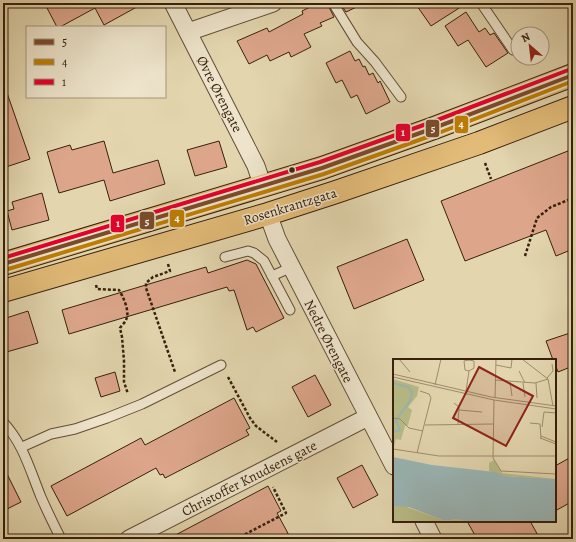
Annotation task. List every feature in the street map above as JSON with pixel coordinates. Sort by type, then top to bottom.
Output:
[{"type":"main road","name":"Rosenkrantzgata","points":[[3,264],[322,168],[573,75]]},
{"type":"main road","name":"Rosenkrantzgata","points":[[3,291],[268,214],[394,173],[573,107]]},
{"type":"street","name":"Øvre Ørengate","points":[[173,3],[256,166],[263,187]]},
{"type":"street","points":[[188,32],[273,3]]},
{"type":"street","name":"Nedre Ørengate","points":[[268,214],[277,239],[393,464]]},
{"type":"street","name":"Christoffer Knudsens gate","points":[[129,539],[368,417]]},
{"type":"street","points":[[424,522],[433,539]]},
{"type":"lane","points":[[333,3],[357,42],[375,62],[401,97]]},
{"type":"lane","points":[[481,3],[510,47]]},
{"type":"lane","points":[[225,257],[248,251],[254,253],[264,261],[290,310]]},
{"type":"lane","points":[[272,276],[292,267]]},
{"type":"lane","points":[[22,447],[51,434],[75,429],[133,408],[180,386],[221,364]]},
{"type":"lane","points":[[3,422],[22,447],[41,497],[61,539]]},
{"type":"path","points":[[483,159],[491,179]]},
{"type":"path","points":[[525,256],[537,218],[551,207],[573,198]]},
{"type":"path","points":[[166,258],[170,270],[153,277],[146,283],[146,288],[180,386]]},
{"type":"path","points":[[94,280],[97,288],[119,290],[122,294],[127,313],[126,321],[120,328],[124,361],[124,382],[133,408]]},
{"type":"path","points":[[221,364],[250,418],[256,426],[282,446],[292,456]]},
{"type":"path","points":[[236,539],[286,513],[264,470]]},
{"type":"building","points":[[56,3],[144,3],[104,25],[95,8],[62,26],[56,26],[47,8]]},
{"type":"building","points":[[318,3],[327,3],[334,17],[320,23],[322,26],[304,34],[311,47],[291,57],[289,52],[270,61],[267,55],[249,64],[237,41],[267,28],[269,32],[303,14],[302,11]]},
{"type":"building","points":[[340,3],[365,3],[346,12]]},
{"type":"building","points":[[415,3],[467,3],[431,26]]},
{"type":"building","points":[[466,12],[479,32],[485,28],[490,35],[494,33],[508,53],[486,67],[468,40],[458,46],[445,26]]},
{"type":"building","points":[[350,51],[355,61],[359,59],[363,67],[365,66],[369,75],[373,73],[378,83],[380,81],[390,102],[366,114],[357,95],[351,98],[342,80],[336,83],[326,63]]},
{"type":"building","points":[[6,90],[30,159],[3,168],[3,91]]},
{"type":"building","points":[[104,141],[113,173],[158,160],[165,184],[110,201],[104,180],[59,193],[47,152],[70,145],[72,150]]},
{"type":"building","points":[[219,141],[227,167],[195,176],[187,150]]},
{"type":"building","points":[[573,149],[573,249],[556,256],[546,230],[465,261],[441,201]]},
{"type":"building","points":[[42,193],[49,220],[12,230],[7,211],[14,209],[12,202]]},
{"type":"building","points":[[407,239],[424,280],[354,309],[337,267]]},
{"type":"building","points":[[247,260],[256,264],[284,318],[256,332],[253,327],[247,330],[234,290],[229,291],[227,287],[69,334],[62,310],[206,267],[208,273]]},
{"type":"building","points":[[28,311],[38,343],[3,353],[3,319]]},
{"type":"building","points":[[573,332],[573,366],[558,372],[556,359],[553,359],[546,341]]},
{"type":"building","points":[[115,372],[120,391],[101,397],[95,378]]},
{"type":"building","points":[[315,375],[331,405],[308,417],[292,387]]},
{"type":"building","points":[[234,398],[250,428],[246,430],[249,435],[165,478],[163,474],[160,475],[156,468],[67,516],[51,486],[141,438],[145,445]]},
{"type":"building","points":[[573,456],[573,501],[556,510],[556,465]]},
{"type":"building","points":[[362,465],[378,495],[353,508],[337,478]]},
{"type":"building","points":[[3,466],[21,502],[3,511]]},
{"type":"building","points":[[268,486],[281,511],[277,513],[291,539],[168,539]]},
{"type":"building","points":[[468,522],[531,522],[540,539],[477,539]]},
{"type":"transit line","name":"1","points":[[3,258],[320,162],[432,122],[571,69]]},
{"type":"transit line","name":"5","points":[[3,264],[322,168],[434,128],[573,75]]},
{"type":"transit line","name":"4","points":[[5,270],[324,174],[436,134],[573,81]]}]
